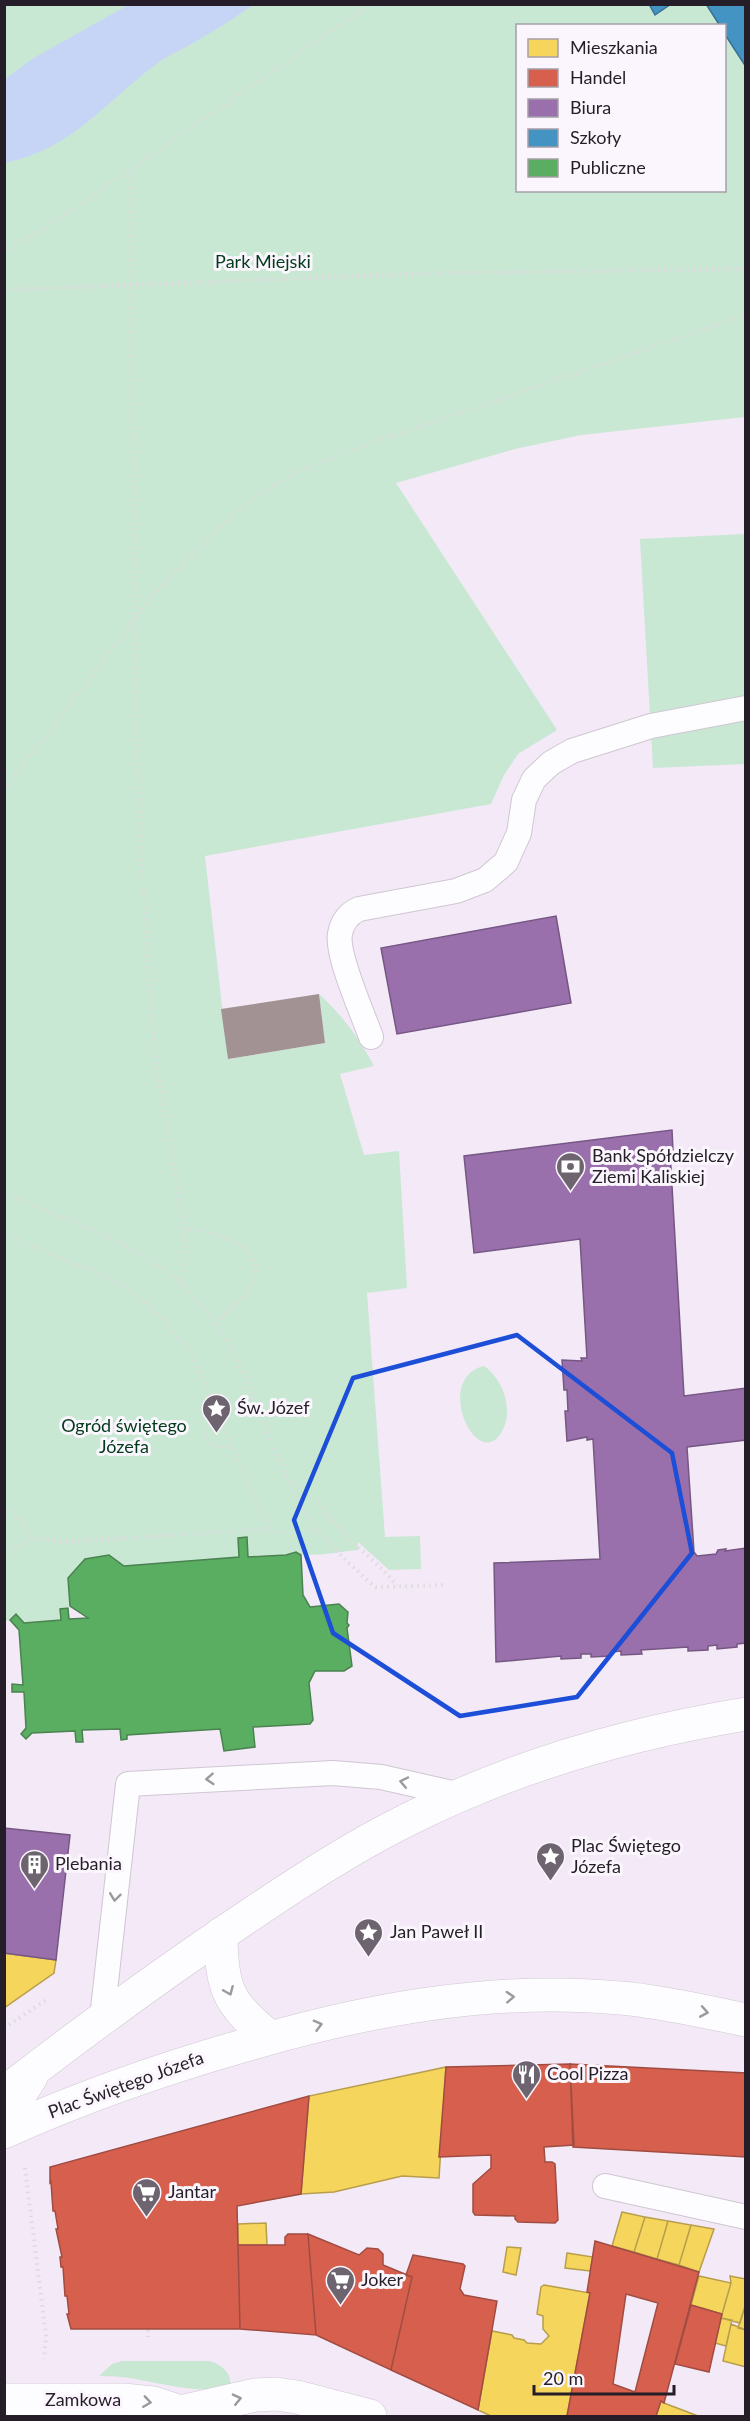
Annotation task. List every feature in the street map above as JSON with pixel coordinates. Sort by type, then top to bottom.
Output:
[{"type":"street","points":[[4,2093],[102,2018],[221,1934],[360,1845],[461,1795],[517,1772],[642,1735],[746,1714]]},
{"type":"street","points":[[221,1934],[221,1964],[226,1986],[235,2005],[248,2020],[270,2037]]},
{"type":"street","name":"Plac Świętego Józefa","points":[[4,2132],[102,2092],[187,2062],[270,2037],[356,2015],[405,2007],[515,1997],[569,1995],[622,1998],[746,2020]]},
{"type":"street","points":[[4,2119],[36,2068]]},
{"type":"street","name":"Zamkowa","points":[[4,2400],[123,2400],[153,2403],[180,2414],[255,2395],[276,2394],[297,2397],[370,2416]]},
{"type":"lane","points":[[371,1037],[341,952],[339,936],[343,923],[350,913],[359,909],[456,891],[485,880],[506,862],[519,833],[524,800],[534,779],[551,763],[572,751],[651,726],[746,708]]},
{"type":"lane","points":[[102,2018],[128,1784],[333,1773],[381,1778],[461,1795]]},
{"type":"lane","points":[[605,2186],[746,2217]]},
{"type":"path","points":[[4,252],[46,228],[370,4]]},
{"type":"path","points":[[131,170],[134,619],[140,839],[149,999],[162,1103],[184,1228],[186,1262],[181,1284]]},
{"type":"path","points":[[4,290],[437,273],[746,269]]},
{"type":"path","points":[[4,791],[134,619],[173,572],[222,525],[262,492],[304,468],[746,315]]},
{"type":"path","points":[[4,1195],[116,1240],[181,1284],[216,1324],[237,1363],[285,1476],[304,1511],[330,1546],[376,1587],[447,1585]]},
{"type":"path","points":[[184,1228],[235,1241],[245,1249],[253,1261],[256,1271],[252,1283],[216,1324]]},
{"type":"path","points":[[4,1235],[105,1276],[127,1288],[165,1321],[187,1349],[268,1529]]},
{"type":"path","points":[[219,1416],[207,1425],[205,1439],[217,1447],[231,1446]]},
{"type":"path","points":[[285,1476],[304,1488],[344,1534],[390,1576],[398,1587]]},
{"type":"path","points":[[4,1508],[15,1514],[33,1538]]},
{"type":"path","points":[[4,1554],[33,1538],[62,1542],[268,1529],[282,1533],[318,1531]]},
{"type":"path","points":[[4,2028],[46,2000]]},
{"type":"path","points":[[24,2169],[46,2336]]},
{"type":"path","points":[[148,2330],[148,2337]]},
{"type":"highlighted area","points":[[517,1335],[672,1453],[692,1553],[577,1697],[460,1716],[333,1633],[294,1520],[353,1378]]},
{"type":"green space","name":"Park Miejski","points":[[4,5],[745,5],[745,417],[581,435],[515,449],[396,483],[557,730],[518,754],[504,775],[491,804],[205,856],[228,1059],[325,1043],[319,994],[350,1028],[374,1066],[340,1074],[364,1155],[399,1151],[407,1288],[367,1293],[385,1537],[420,1536],[421,1569],[389,1570],[358,1542],[358,1550],[325,1554],[308,1555],[295,1552],[286,1555],[124,1566],[109,1555],[85,1559],[68,1578],[70,1606],[60,1609],[61,1620],[24,1623],[16,1614],[10,1620],[5,1621]]},
{"type":"green space","points":[[745,534],[745,764],[653,768],[640,539]]},
{"type":"green space","points":[[484,1366],[497,1379],[507,1406],[505,1424],[501,1433],[491,1442],[481,1441],[471,1432],[464,1419],[460,1403],[462,1387],[469,1374]]},
{"type":"green space","points":[[122,2361],[210,2361],[226,2371],[231,2387],[196,2389],[99,2376],[112,2364]]},
{"type":"water","points":[[128,5],[253,5],[191,45],[159,62],[70,135],[30,156],[5,163],[5,79],[32,59]]},
{"type":"building: Mieszkania","points":[[4,1953],[56,1960],[54,1973],[4,2008]]},
{"type":"building: Mieszkania","points":[[446,2067],[439,2178],[402,2176],[334,2192],[301,2194],[309,2096]]},
{"type":"building: Mieszkania","points":[[622,2212],[645,2217],[634,2252],[612,2246]]},
{"type":"building: Mieszkania","points":[[645,2217],[668,2221],[657,2259],[634,2252]]},
{"type":"building: Mieszkania","points":[[668,2221],[691,2225],[679,2265],[657,2259]]},
{"type":"building: Mieszkania","points":[[266,2223],[267,2245],[238,2245],[238,2224]]},
{"type":"building: Mieszkania","points":[[691,2225],[714,2229],[699,2272],[679,2265]]},
{"type":"building: Mieszkania","points":[[507,2247],[521,2248],[516,2275],[503,2272]]},
{"type":"building: Mieszkania","points":[[567,2253],[593,2257],[590,2271],[565,2268]]},
{"type":"building: Mieszkania","points":[[699,2276],[731,2283],[722,2314],[691,2305]]},
{"type":"building: Mieszkania","points":[[730,2276],[746,2279],[746,2303],[740,2323],[721,2318],[731,2283]]},
{"type":"building: Mieszkania","points":[[544,2285],[590,2293],[567,2416],[491,2416],[478,2410],[492,2331],[512,2335],[527,2343],[541,2344],[549,2336],[543,2329],[543,2316],[537,2314],[541,2287]]},
{"type":"building: Mieszkania","points":[[746,2303],[746,2330],[738,2328]]},
{"type":"building: Mieszkania","points":[[721,2318],[732,2320],[726,2346],[715,2343]]},
{"type":"building: Mieszkania","points":[[731,2324],[746,2330],[746,2367],[723,2361]]},
{"type":"building: Mieszkania","points":[[661,2401],[664,2403],[698,2416],[656,2416]]},
{"type":"building: Handel","points":[[570,2064],[746,2073],[746,2157],[573,2147]]},
{"type":"building: Handel","points":[[570,2064],[574,2145],[544,2147],[545,2162],[555,2164],[558,2220],[555,2223],[518,2222],[515,2216],[475,2215],[473,2212],[473,2184],[491,2168],[491,2155],[439,2157],[446,2067]]},
{"type":"building: Handel","name":"Jantar","points":[[309,2096],[301,2194],[237,2206],[240,2329],[71,2329],[67,2314],[69,2314],[67,2296],[65,2296],[60,2257],[62,2257],[56,2229],[58,2229],[55,2211],[53,2211],[50,2167]]},
{"type":"building: Handel","points":[[288,2234],[308,2234],[316,2335],[240,2329],[238,2245],[285,2245],[285,2237]]},
{"type":"building: Handel","points":[[308,2234],[359,2255],[367,2248],[378,2249],[383,2254],[383,2265],[412,2277],[391,2370],[316,2335]]},
{"type":"building: Handel","points":[[595,2241],[699,2272],[664,2403],[661,2401],[656,2416],[567,2416],[590,2293],[587,2292]],"holes":[[[626,2294],[658,2303],[635,2392],[613,2384]]]},
{"type":"building: Handel","points":[[413,2255],[463,2264],[465,2266],[460,2289],[464,2295],[497,2301],[478,2410],[391,2370],[412,2277],[406,2275]]},
{"type":"building: Handel","points":[[691,2305],[722,2314],[709,2372],[675,2364]]},
{"type":"building: Biura","points":[[556,916],[571,1003],[397,1034],[381,948]]},
{"type":"building: Biura","points":[[672,1130],[673,1151],[670,1151],[684,1396],[746,1388],[746,1440],[687,1447],[694,1552],[697,1556],[716,1554],[718,1550],[746,1548],[746,1643],[737,1644],[737,1647],[717,1649],[717,1645],[708,1646],[708,1650],[688,1651],[688,1647],[641,1650],[642,1654],[621,1655],[621,1651],[611,1652],[611,1656],[591,1657],[591,1654],[581,1654],[581,1658],[561,1659],[561,1656],[496,1662],[494,1563],[600,1559],[593,1439],[587,1440],[587,1437],[567,1441],[565,1411],[568,1411],[567,1390],[564,1390],[562,1360],[582,1361],[581,1358],[587,1358],[580,1239],[474,1253],[464,1156]]},
{"type":"building: Biura","name":"Plebania","points":[[4,1828],[70,1835],[56,1960],[4,1953]]},
{"type":"building: Szkoły","points":[[649,4],[671,4],[655,15]]},
{"type":"building: Szkoły","points":[[706,4],[746,4],[746,67],[726,36],[726,24],[719,24]]},
{"type":"building: Publiczne","points":[[247,1537],[248,1557],[286,1555],[296,1552],[301,1555],[303,1595],[310,1607],[339,1604],[348,1612],[347,1623],[349,1625],[347,1628],[352,1666],[344,1671],[315,1671],[309,1683],[313,1720],[310,1724],[253,1727],[255,1747],[224,1751],[220,1729],[127,1735],[127,1739],[121,1740],[120,1729],[82,1730],[83,1742],[76,1742],[75,1731],[32,1733],[26,1739],[21,1734],[26,1728],[24,1692],[12,1692],[12,1684],[23,1685],[19,1630],[10,1620],[16,1614],[24,1623],[61,1620],[60,1609],[68,1608],[69,1619],[88,1618],[70,1606],[68,1578],[85,1559],[109,1555],[124,1566],[239,1557],[238,1538]]},
{"type":"building: Inne","points":[[319,994],[325,1043],[228,1059],[221,1009]]},
{"type":"place","name":"Bank Spółdzielczy Ziemi Kaliskiej","points":[[571,1192]]},
{"type":"place","name":"Św. Józef","points":[[216,1434]]},
{"type":"place","name":"Plac Świętego Józefa","points":[[550,1882]]},
{"type":"place","name":"Plebania","points":[[34,1890]]},
{"type":"place","name":"Jan Paweł II","points":[[369,1958]]},
{"type":"place","name":"Cool Pizza","points":[[526,2100]]},
{"type":"place","name":"Jantar","points":[[147,2218]]},
{"type":"place","name":"Joker","points":[[340,2306]]},
{"type":"park label","name":"Ogród świętego Józefa","points":[[124,1436]]}]
